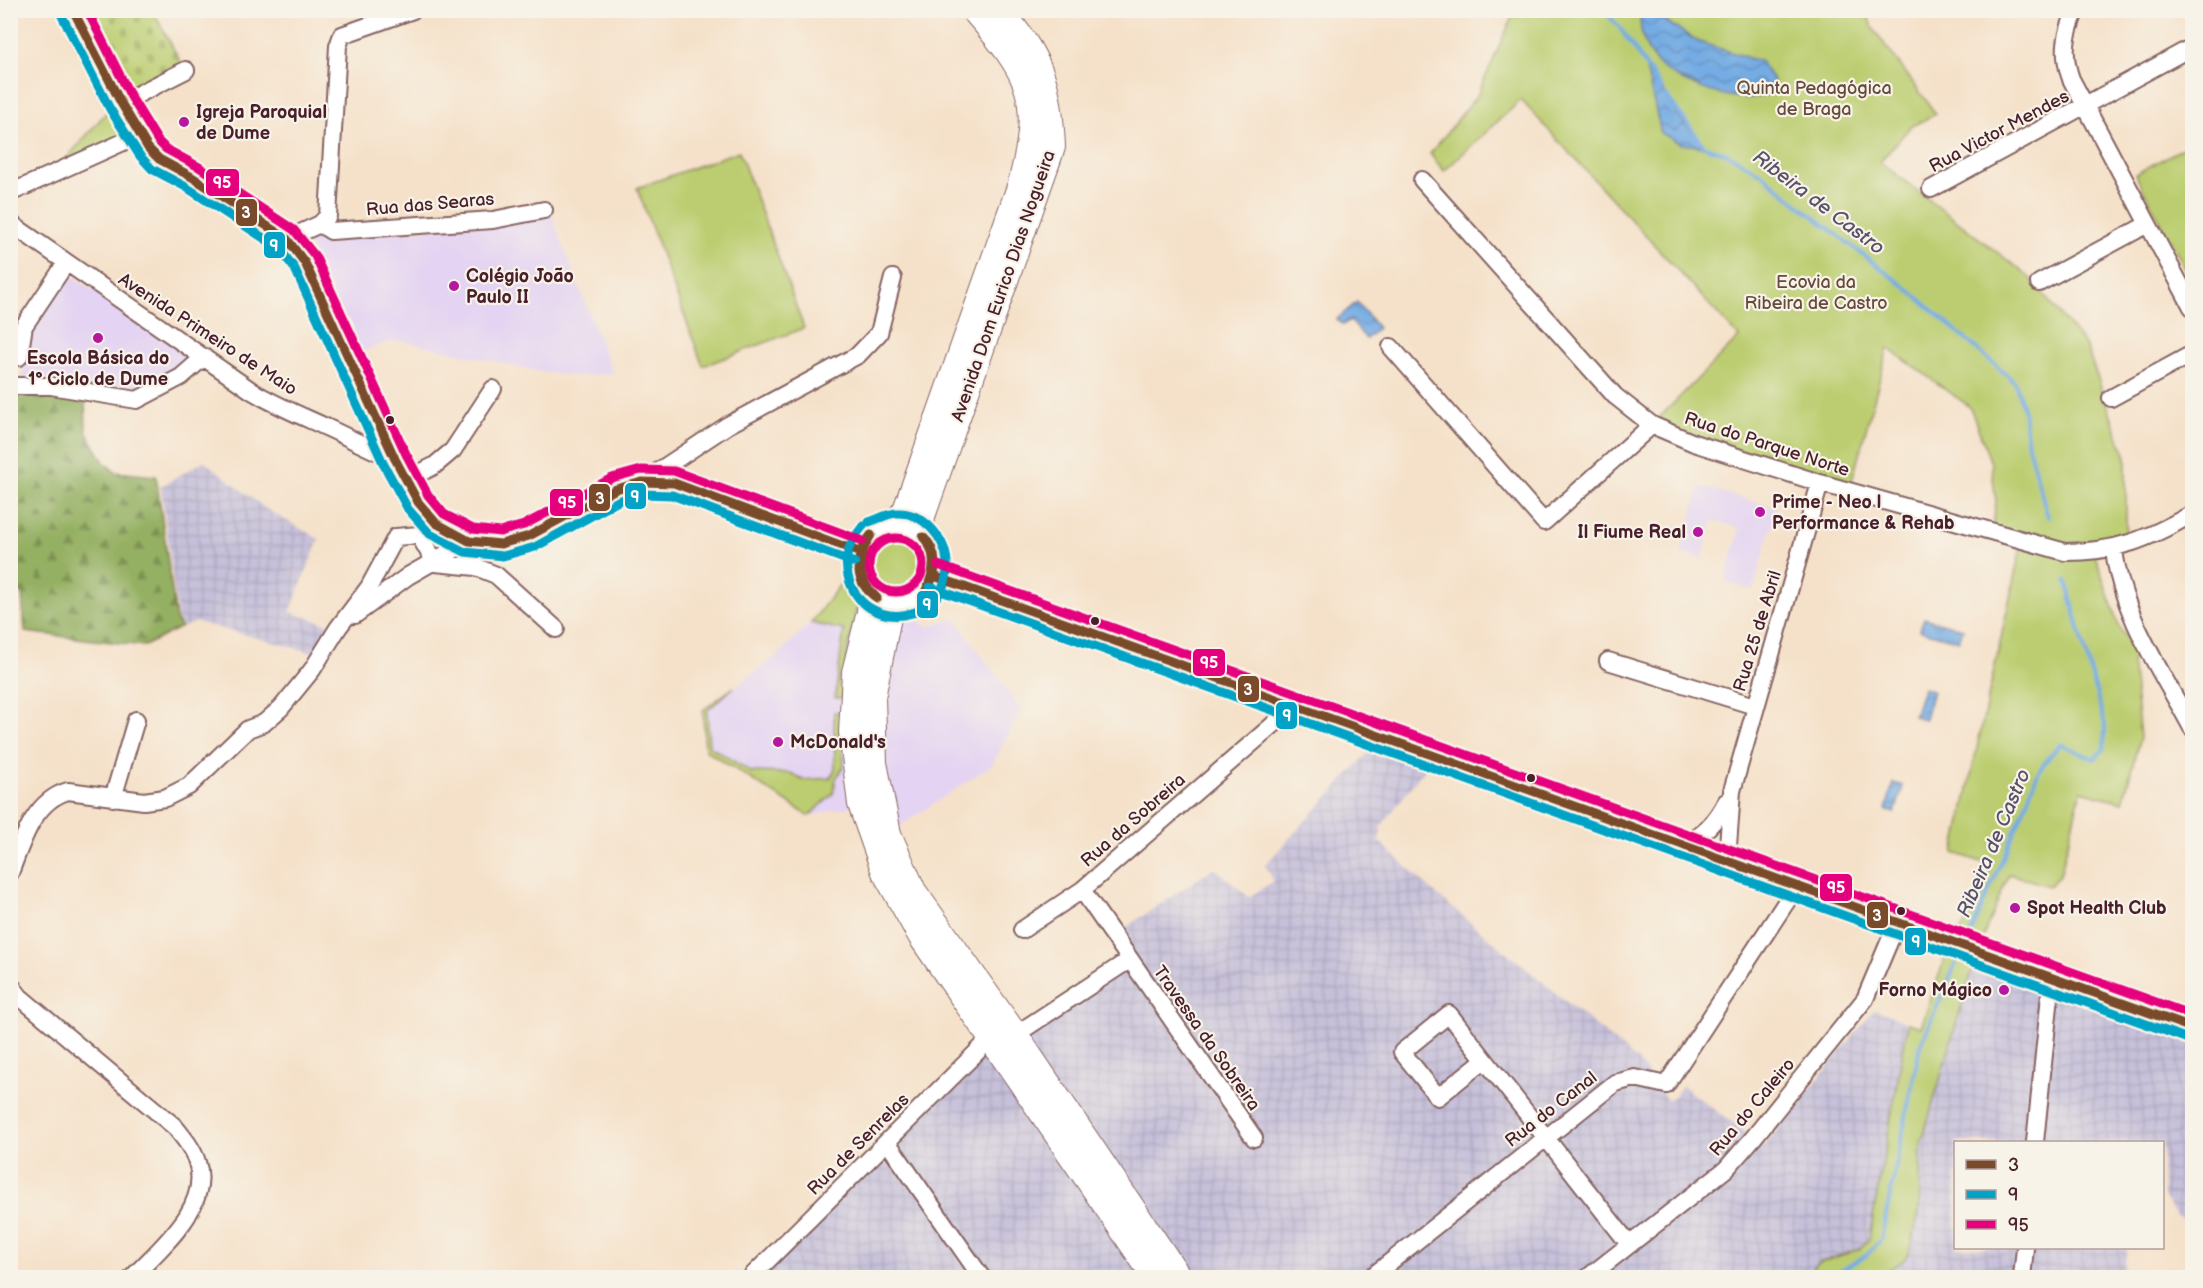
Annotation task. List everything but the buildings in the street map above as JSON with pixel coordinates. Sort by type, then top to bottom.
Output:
[{"type":"main road","name":"Avenida Dom Eurico Dias Nogueira","points":[[894,525],[906,510],[1021,184],[1032,139],[1033,109],[1024,76],[1007,48],[974,10]]},
{"type":"main road","name":"Avenida Dom Eurico Dias Nogueira","points":[[921,534],[922,516],[1052,147],[1050,106],[1041,68],[1018,32],[999,10]]},
{"type":"main road","points":[[894,525],[913,529],[921,534],[934,554],[934,576],[920,596],[897,604],[879,600],[871,595],[859,575],[859,552],[873,533],[894,525]]},
{"type":"main road","points":[[871,595],[870,612],[855,672],[852,732],[861,804],[885,872],[921,936],[1004,1036],[1179,1278]]},
{"type":"main road","points":[[897,604],[888,617],[872,697],[874,763],[888,834],[913,891],[1155,1278]]},
{"type":"street","points":[[73,10],[139,135],[159,159],[192,177],[287,239],[305,263],[395,459],[418,502],[436,523],[469,541],[501,544],[529,536],[616,489],[642,482],[674,483],[859,552]]},
{"type":"street","points":[[287,239],[320,224],[327,216],[338,46],[342,35],[413,10]]},
{"type":"street","points":[[2076,10],[2068,28],[2066,63],[2085,106],[2193,307]]},
{"type":"street","name":"Rua Victor Mendes","points":[[1931,189],[2193,47]]},
{"type":"street","points":[[121,103],[186,70]]},
{"type":"street","points":[[10,193],[139,135]]},
{"type":"street","name":"Rua do Parque Norte","points":[[1422,180],[1587,368],[1615,396],[1652,425],[1694,443],[1820,483],[2033,545],[2065,552],[2114,549],[2132,544],[2193,514]]},
{"type":"street","name":"Rua das Searas","points":[[320,224],[331,231],[342,231],[493,220],[544,210]]},
{"type":"street","name":"Avenida Primeiro de Maio","points":[[10,223],[280,408],[395,459]]},
{"type":"street","points":[[2039,283],[2148,224]]},
{"type":"street","points":[[20,357],[24,326],[66,263]]},
{"type":"street","points":[[642,482],[728,425],[858,355],[879,333],[893,278]]},
{"type":"street","points":[[1391,347],[1544,522],[1652,425]]},
{"type":"street","points":[[2111,398],[2193,354]]},
{"type":"street","points":[[10,386],[51,386],[137,400],[181,377],[204,357]]},
{"type":"street","points":[[406,480],[434,466],[453,450],[493,389]]},
{"type":"street","name":"Rua 25 de Abril","points":[[1733,865],[1727,835],[1732,791],[1820,483]]},
{"type":"street","points":[[12,864],[37,812],[47,800],[68,791],[144,801],[165,798],[189,786],[248,729],[264,723],[281,708],[312,670],[338,628],[369,587],[396,537],[419,535],[435,562]]},
{"type":"street","points":[[338,628],[408,576],[469,541]]},
{"type":"street","points":[[2114,549],[2117,574],[2126,601],[2193,728]]},
{"type":"street","points":[[435,562],[476,567],[496,575],[556,629]]},
{"type":"street","points":[[934,576],[1682,844],[1733,865],[1898,921],[2193,1028]]},
{"type":"street","points":[[1608,661],[1755,706]]},
{"type":"street","name":"Rua da Sobreira","points":[[1129,960],[1082,890],[1295,706]]},
{"type":"street","points":[[113,798],[136,720]]},
{"type":"street","name":"Rua 25 de Abril","points":[[1682,844],[1701,836],[1716,821],[1732,791]]},
{"type":"street","name":"Rua do Canal","points":[[1370,1278],[1615,1083],[1635,1078],[1666,1085],[1796,887]]},
{"type":"street","points":[[1022,930],[1082,890]]},
{"type":"street","name":"Rua do Caleiro","points":[[1587,1278],[1726,1169],[1754,1137],[1865,999],[1898,921]]},
{"type":"street","points":[[1004,1036],[1129,960]]},
{"type":"street","name":"Travessa da Sobreira","points":[[1129,960],[1254,1138]]},
{"type":"street","points":[[2036,1141],[2052,976]]},
{"type":"street","points":[[10,984],[20,997],[175,1127],[190,1147],[198,1164],[200,1176],[195,1199],[183,1223],[132,1278]]},
{"type":"street","points":[[1484,1060],[1438,1097],[1402,1052],[1449,1014],[1548,1137],[1629,1244]]},
{"type":"street","name":"Rua de Senrelas","points":[[751,1277],[888,1143],[1004,1036]]},
{"type":"street","points":[[888,1143],[982,1278]]},
{"type":"street","points":[[2022,1278],[2025,1249]]},
{"type":"shaded area","name":"Colégio João Paulo II","points":[[550,211],[612,373],[577,376],[541,372],[404,341],[388,342],[358,353],[308,243],[310,237],[405,232]]},
{"type":"shaded area","name":"Escola Básica do 1º Ciclo de Dume","points":[[67,273],[184,349],[187,365],[137,395],[22,381],[30,327]]},
{"type":"shaded area","points":[[204,461],[266,509],[319,539],[290,612],[330,625],[314,653],[197,622],[183,627],[178,619],[161,486]]},
{"type":"shaded area","points":[[1700,486],[1777,508],[1753,590],[1725,582],[1740,528],[1713,521],[1702,559],[1681,553]]},
{"type":"shaded area","points":[[842,582],[871,595],[861,804],[809,816],[705,750],[703,710],[777,656],[817,616]]},
{"type":"shaded area","points":[[898,604],[926,627],[955,619],[1021,710],[992,765],[888,834],[874,763]]},
{"type":"shaded area","points":[[1382,738],[1434,757],[1382,825],[1379,841],[1437,895],[1638,1061],[1667,1100],[1674,1097],[1682,1086],[1764,1146],[1875,1009],[1908,1023],[1870,1239],[1859,1249],[1819,1263],[1806,1278],[1179,1277],[1015,1035],[1129,960],[1113,936],[1214,868],[1249,897],[1274,881],[1265,865]]},
{"type":"shaded area","points":[[1978,949],[2192,1028],[2192,1221],[2176,1216],[2164,1198],[2164,1141],[1954,1141],[1954,1249],[2127,1249],[2123,1277],[1878,1278],[1904,1260],[1919,1213],[1921,1144]]},
{"type":"shaded area","points":[[991,1038],[1156,1277],[751,1278]]},
{"type":"green space","points":[[91,11],[153,11],[181,63],[125,90],[85,14]]},
{"type":"green space","name":"Ecovia da Ribeira de Castro","points":[[1508,11],[1866,11],[1872,27],[1936,114],[1910,127],[1880,162],[2028,276],[2086,346],[2126,457],[2126,546],[2094,552],[2118,624],[2137,658],[2132,661],[2140,737],[2123,802],[2081,791],[2060,875],[2049,886],[2009,874],[1978,949],[1921,1144],[1919,1213],[1909,1252],[1904,1260],[1878,1277],[1806,1277],[1819,1263],[1859,1249],[1869,1239],[1908,1023],[1921,1027],[1947,952],[1964,926],[1988,864],[1954,853],[2022,542],[1992,534],[1996,501],[1991,463],[1970,407],[1888,348],[1849,492],[1652,425],[1739,337],[1521,100],[1444,171],[1430,154],[1478,94],[1514,13]]},
{"type":"green space","points":[[112,106],[126,140],[54,173]]},
{"type":"green space","points":[[2192,143],[2192,275],[2190,277],[2135,174]]},
{"type":"green space","points":[[739,151],[804,328],[703,366],[637,188]]},
{"type":"green space","points":[[10,389],[85,398],[86,431],[104,462],[115,472],[156,476],[176,619],[181,627],[145,646],[25,632],[22,596],[11,571]]},
{"type":"green space","points":[[896,537],[906,539],[914,545],[920,553],[922,563],[920,573],[914,581],[906,587],[896,589],[886,587],[878,581],[872,573],[870,563],[872,553],[878,545],[886,539]]},
{"type":"green space","points":[[842,582],[854,587],[858,601],[846,659],[842,698],[835,698],[844,630],[811,623]]},
{"type":"green space","points":[[734,687],[707,711],[709,746],[751,772],[791,773],[802,780],[830,778],[835,770],[834,712],[840,712],[844,765],[836,778],[833,794],[809,816],[705,750],[703,710]]},
{"type":"water","points":[[1649,11],[1699,42],[1761,62],[1773,80],[1773,91],[1761,96],[1731,96],[1698,87],[1670,73],[1655,60],[1643,37],[1640,18]]},
{"type":"water","points":[[1645,64],[1684,123],[1705,147],[1681,144],[1661,133]]},
{"type":"water","points":[[1357,302],[1378,328],[1366,339],[1350,320],[1343,325],[1337,319]]},
{"type":"water","points":[[1924,618],[1963,629],[1959,641],[1920,630]]},
{"type":"water","points":[[1923,688],[1933,691],[1925,719],[1914,716]]},
{"type":"water","points":[[1893,783],[1903,786],[1895,813],[1886,810]]},
{"type":"waterway","name":"Ribeira de Castro","points":[[1603,10],[1620,28],[1662,89]]},
{"type":"waterway","name":"Ribeira de Castro","points":[[1666,95],[1705,147],[1728,154],[1762,174],[1909,290],[2015,382],[2024,411],[2028,446],[2048,517]]},
{"type":"waterway","name":"Ribeira de Castro","points":[[1971,933],[2035,779],[2044,763],[2061,744],[2094,759],[2104,749],[2105,725],[2066,580]]},
{"type":"waterway","name":"Ribeira de Castro","points":[[1829,1278],[1867,1255],[1881,1240],[1920,1046],[1959,956]]},
{"type":"transit line","name":"3","points":[[73,10],[121,103],[148,148],[159,159],[192,177],[287,239],[305,263],[395,459],[418,502],[436,523],[469,541],[501,544],[529,536],[616,489],[642,482],[674,483],[859,552]]},
{"type":"transit line","name":"95","points":[[87,10],[131,97],[158,141],[166,149],[199,167],[294,230],[315,256],[406,454],[428,495],[444,514],[473,529],[500,532],[524,525],[612,478],[641,470],[674,471],[863,541]]},
{"type":"transit line","name":"9","points":[[62,16],[110,109],[140,156],[152,169],[186,187],[279,248],[295,269],[384,465],[408,509],[430,534],[465,552],[503,556],[535,547],[620,500],[643,494],[672,495],[855,563]]},
{"type":"transit line","name":"9","points":[[863,526],[851,543],[846,562],[848,576],[857,595],[870,608],[887,614],[905,615],[921,609],[935,598],[945,583],[947,562],[937,535],[923,521],[906,514],[896,513],[869,522]]},
{"type":"transit line","name":"3","points":[[871,535],[863,552],[860,568],[865,583],[877,598]]},
{"type":"transit line","name":"3","points":[[871,535],[861,551],[859,568],[864,585],[877,598]]},
{"type":"transit line","name":"3","points":[[923,537],[932,549],[935,563],[933,577],[926,590]]},
{"type":"transit line","name":"3","points":[[923,537],[933,556],[931,577],[926,590]]},
{"type":"transit line","name":"95","points":[[896,538],[906,540],[915,546],[921,555],[923,565],[921,575],[915,584],[906,590],[896,592],[886,590],[877,584],[871,575],[869,565],[871,555],[877,546],[886,540],[896,538]]},
{"type":"transit line","name":"95","points":[[938,565],[2192,1015]]},
{"type":"transit line","name":"3","points":[[934,576],[2192,1028]]},
{"type":"transit line","name":"9","points":[[930,587],[2188,1039]]},
{"type":"place","name":"Igreja Paroquial de Dume","points":[[184,122]]},
{"type":"place","name":"Colégio João Paulo II","points":[[454,286]]},
{"type":"place","name":"Escola Básica do 1º Ciclo de Dume","points":[[98,338]]},
{"type":"place","name":"Prime - Neo | Performance & Rehab","points":[[1760,512]]},
{"type":"place","name":"Il Fiume Real","points":[[1698,532]]},
{"type":"place","name":"McDonald's","points":[[778,742]]},
{"type":"place","name":"Spot Health Club","points":[[2015,908]]},
{"type":"place","name":"Forno Mágico","points":[[2004,990]]},
{"type":"park label","name":"Quinta Pedagógica de Braga","points":[[1814,98]]}]
